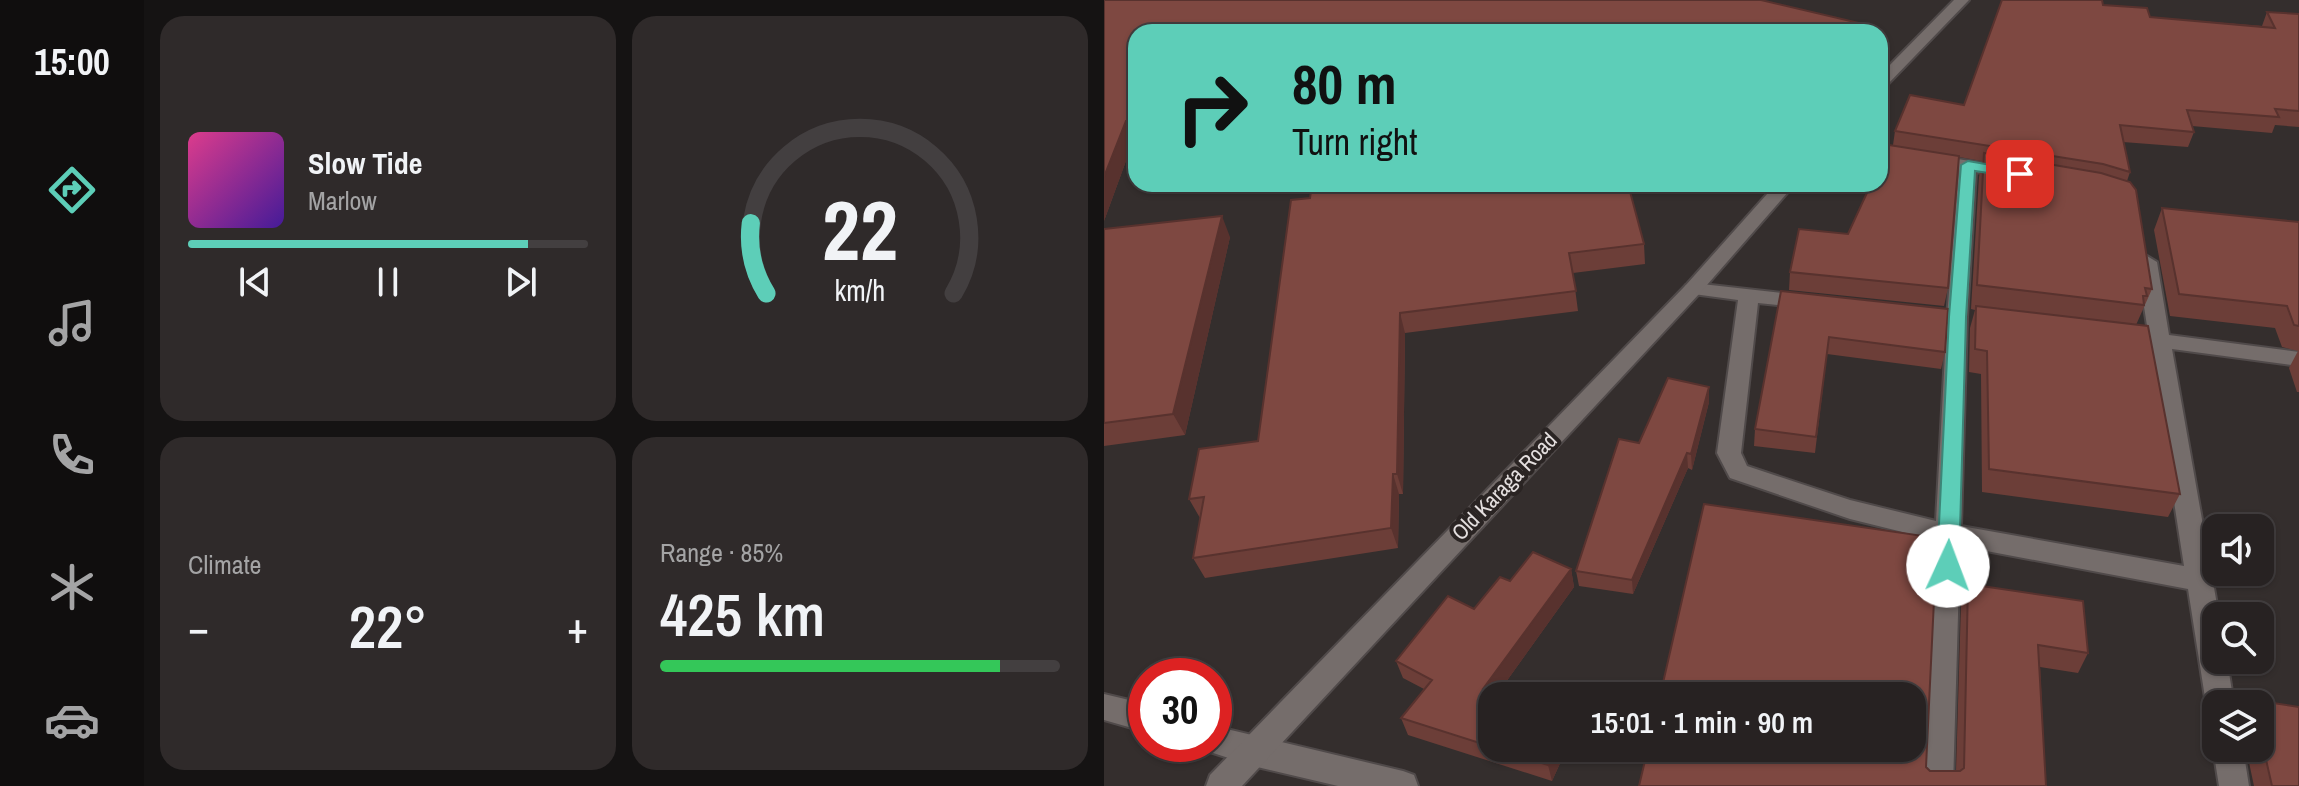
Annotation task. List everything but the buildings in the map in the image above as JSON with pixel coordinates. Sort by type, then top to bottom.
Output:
[{"type":"street","points":[[1888,76],[1962,0]]},
{"type":"street","points":[[1888,153],[2026,175]]},
{"type":"street","points":[[1938,786],[1957,317],[1968,165]]},
{"type":"street","name":"Old Karaga Road","points":[[1221,786],[1693,289],[1779,192]]},
{"type":"street","points":[[2144,240],[2218,690]]},
{"type":"street","points":[[1693,289],[1823,303]]},
{"type":"street","points":[[1749,296],[1729,453],[1738,472],[1775,487],[1949,534],[2200,580]]},
{"type":"street","points":[[2127,337],[2299,359]]},
{"type":"street","points":[[1104,707],[1128,713]]},
{"type":"street","points":[[1232,746],[1403,786]]},
{"type":"street","points":[[2230,762],[2234,786]]},
{"type":"route","points":[[1948,566],[1957,317],[1968,165],[2020,174]]}]
